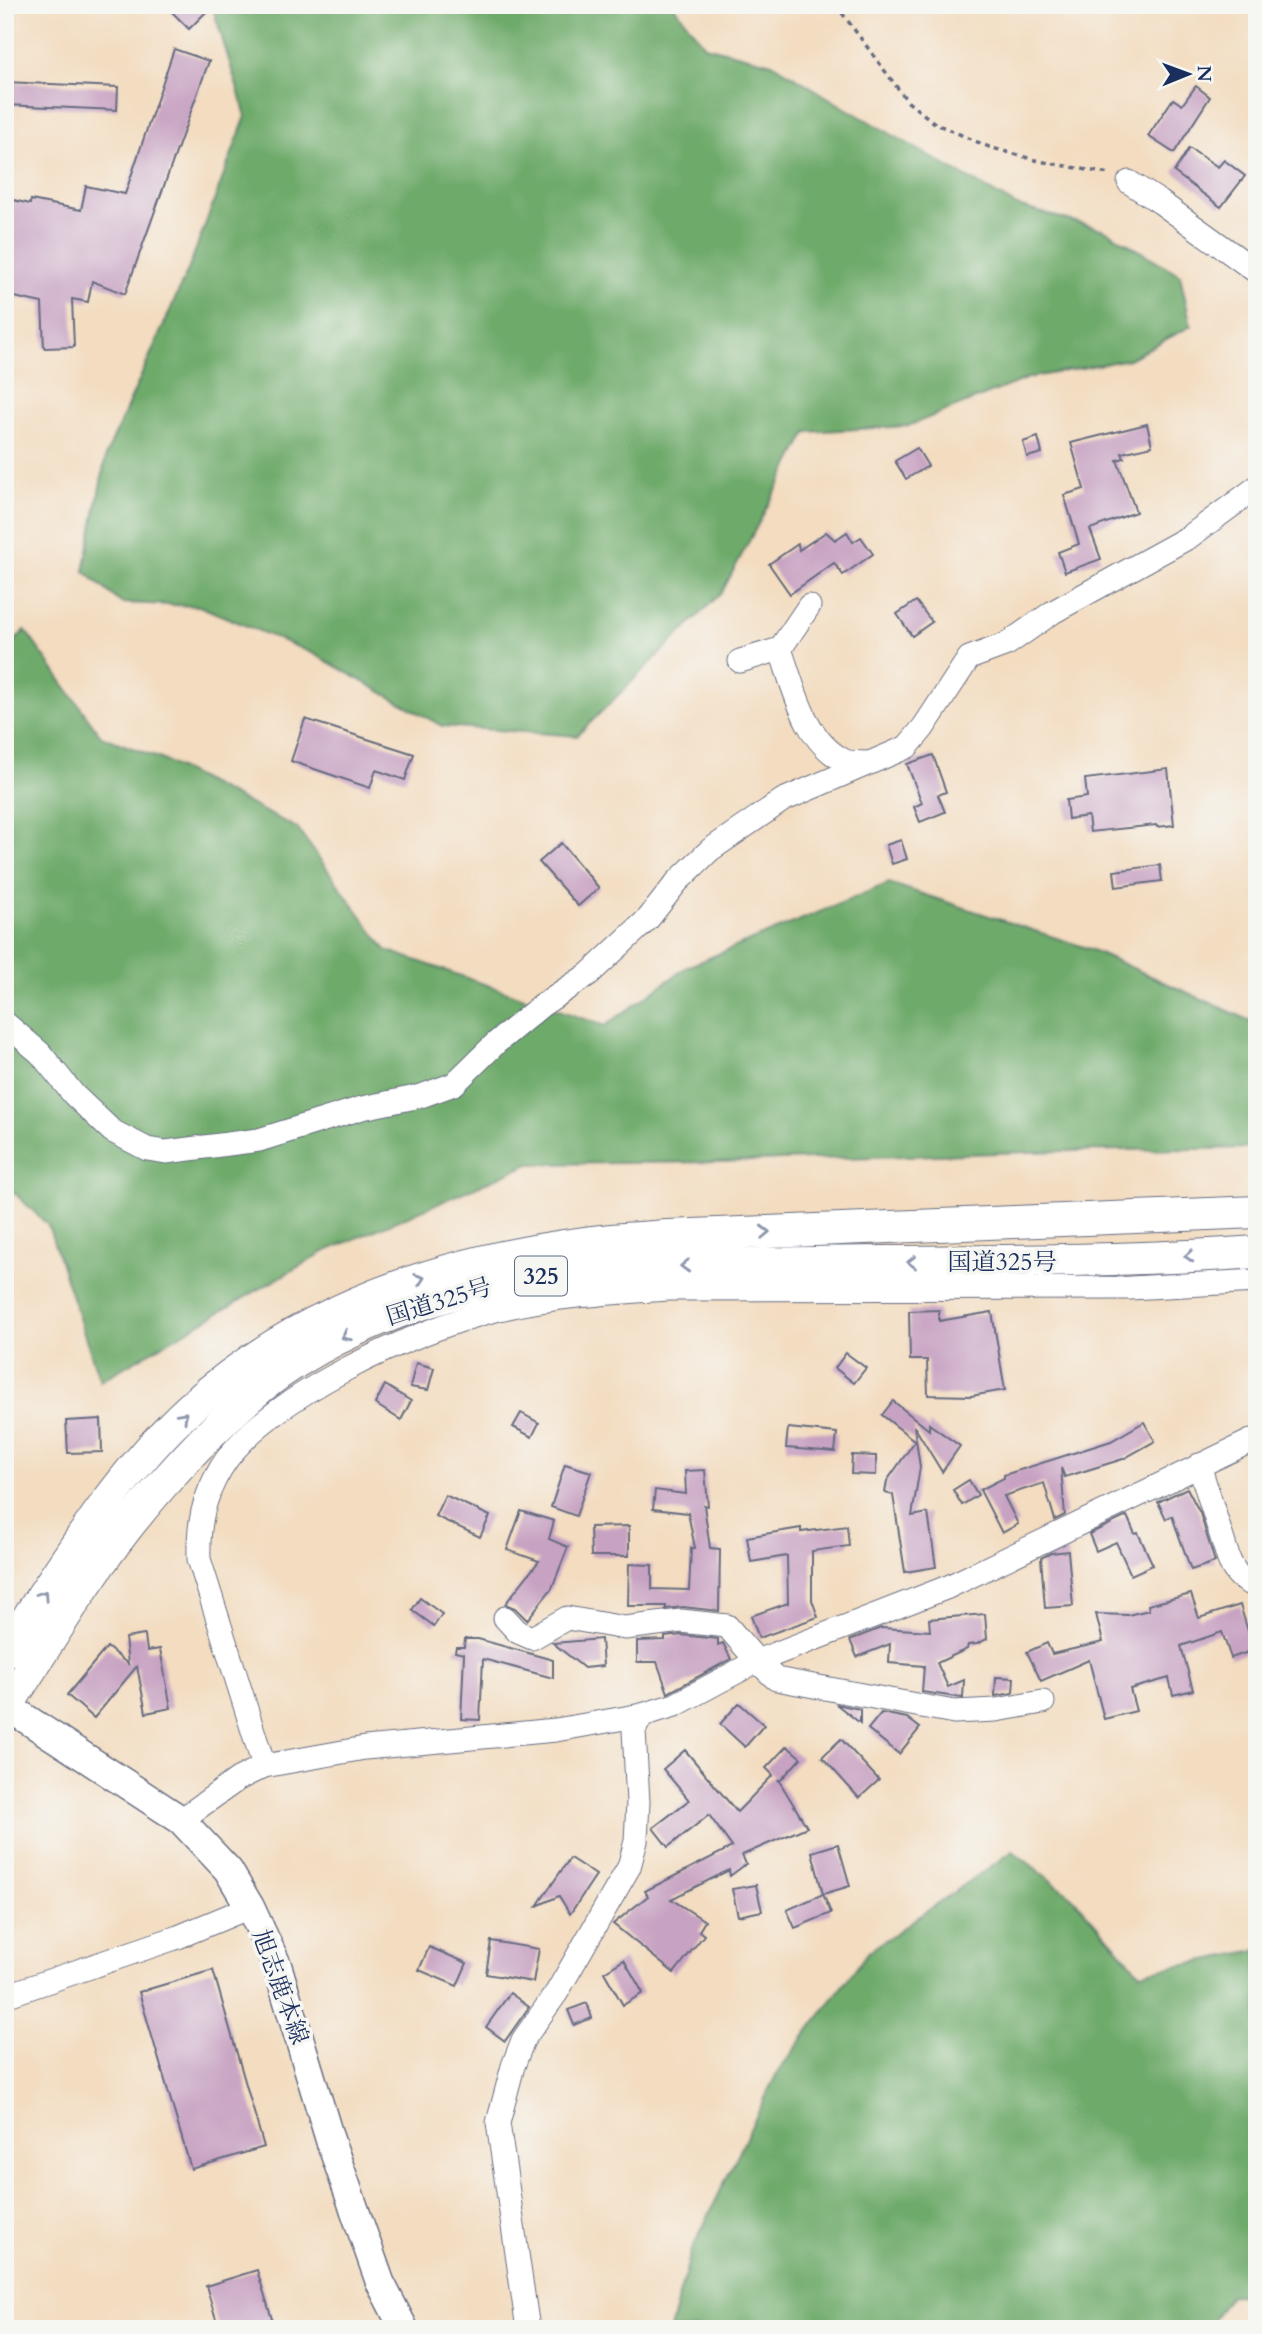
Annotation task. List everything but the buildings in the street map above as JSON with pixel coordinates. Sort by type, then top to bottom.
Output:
[{"type":"highway","name":"国道325号","points":[[5,1652],[110,1498],[189,1409],[236,1370],[320,1318],[385,1291],[446,1270],[585,1242],[668,1236],[1257,1212]]},
{"type":"highway","name":"国道325号","points":[[6,1707],[89,1580],[136,1518],[190,1456],[250,1396],[303,1359],[385,1317],[426,1301],[462,1290],[573,1270],[812,1262],[1100,1261],[1257,1252]]},
{"type":"main road","name":"旭志鹿本線","points":[[6,1707],[181,1821],[228,1870],[250,1907],[277,1965],[330,2140],[380,2282],[404,2329]]},
{"type":"street","points":[[1129,182],[1257,272]]},
{"type":"street","points":[[5,1023],[40,1052],[74,1095],[112,1131],[147,1149],[166,1153],[259,1140],[362,1108],[421,1096],[454,1084],[496,1043],[542,1005],[589,974],[648,919],[677,882],[710,850],[783,800],[908,747],[968,658],[1007,644],[1053,612],[1189,537],[1257,487]]},
{"type":"street","points":[[740,661],[780,649],[808,606]]},
{"type":"street","points":[[780,649],[806,721],[822,743],[844,761],[874,763]]},
{"type":"street","points":[[264,1766],[199,1559],[198,1529],[207,1496],[223,1466],[247,1438],[285,1407],[389,1347],[498,1310],[555,1299],[613,1293],[668,1289],[1130,1288],[1257,1281]]},
{"type":"street","points":[[181,1821],[206,1800],[264,1766],[366,1748],[555,1730],[642,1715],[675,1705],[757,1661],[948,1587],[1257,1438]]},
{"type":"street","points":[[1199,1465],[1232,1567],[1246,1582],[1257,1586]]},
{"type":"street","points":[[505,1618],[518,1632],[532,1638],[567,1618],[625,1628],[681,1621],[727,1626],[776,1679],[954,1712],[996,1710],[1043,1702]]},
{"type":"street","points":[[528,2329],[498,2123],[523,2040],[557,1992],[629,1867],[636,1841],[638,1802],[634,1730],[642,1715]]},
{"type":"street","points":[[5,1996],[178,1937],[250,1907]]},
{"type":"path","points":[[836,5],[908,102],[936,124],[989,147],[1039,161],[1101,171],[1129,182]]},
{"type":"green space","points":[[212,5],[673,5],[705,46],[772,63],[1017,206],[1105,230],[1180,275],[1191,326],[1129,359],[1028,378],[908,426],[807,432],[722,592],[577,736],[442,726],[312,653],[199,606],[121,603],[84,571],[106,455],[188,270],[246,116]]},
{"type":"green space","points":[[25,630],[101,736],[161,759],[297,828],[386,950],[605,1026],[687,967],[889,883],[1090,949],[1251,1021],[1257,1016],[1257,1148],[721,1162],[529,1164],[324,1252],[100,1381],[48,1225],[5,1184],[5,651]]},
{"type":"green space","points":[[1013,1851],[1072,1897],[1140,1973],[1257,1950],[1257,2296],[1230,2295],[1207,2329],[670,2329],[691,2252],[777,2073],[868,1952]]}]
